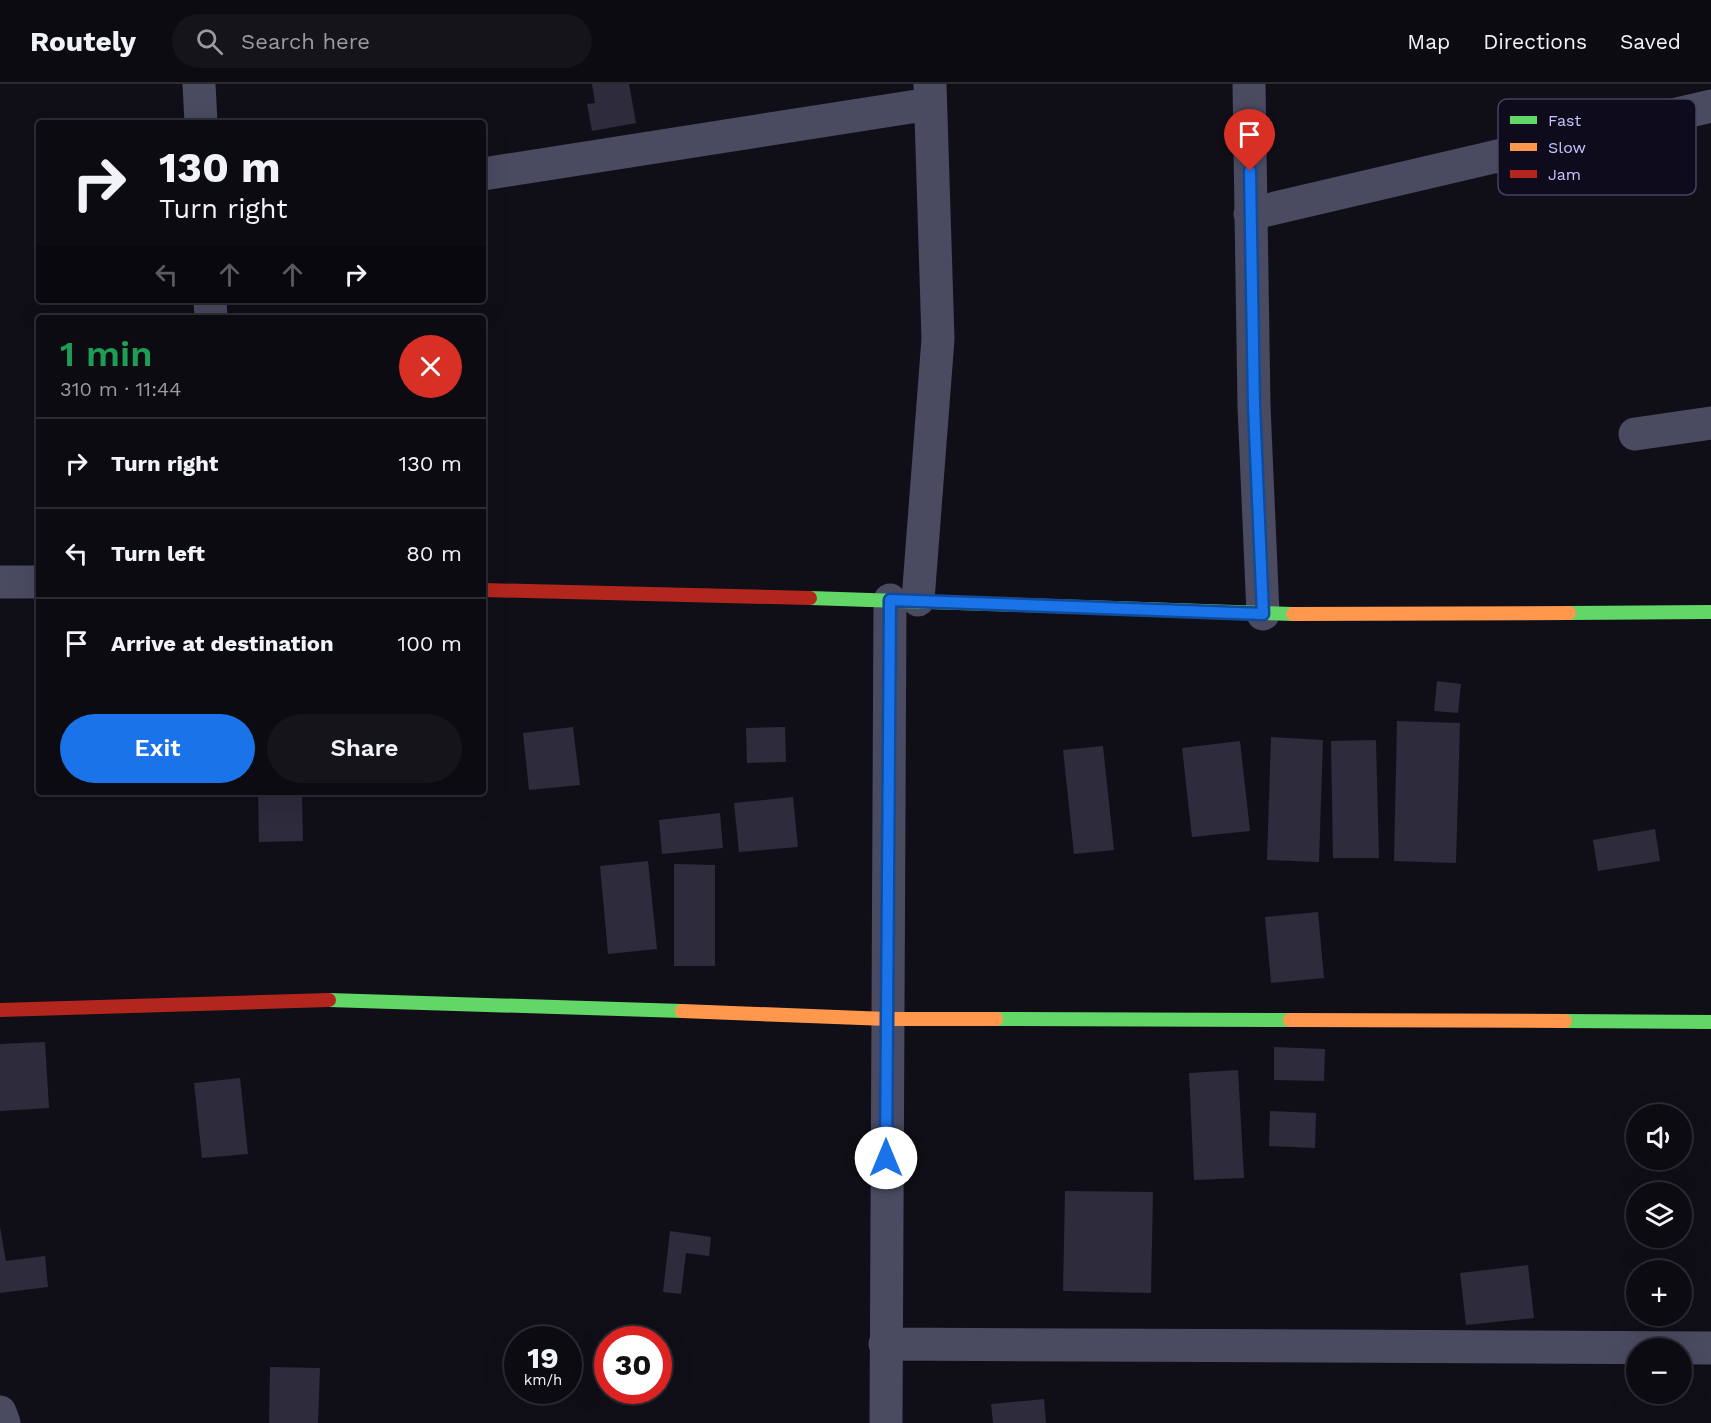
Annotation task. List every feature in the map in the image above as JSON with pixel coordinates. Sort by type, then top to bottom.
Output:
[{"type":"street","points":[[199,84],[201,120]]},
{"type":"street","points":[[1249,84],[1254,406],[1263,614]]},
{"type":"street","points":[[486,173],[930,94],[938,339],[904,600],[887,1019],[886,1423]]},
{"type":"street","points":[[1696,110],[1711,106]]},
{"type":"street","points":[[1250,214],[1498,156]]},
{"type":"street","points":[[1635,434],[1711,423]]},
{"type":"street","points":[[0,582],[36,582]]},
{"type":"street","points":[[486,590],[904,600],[1263,614],[1711,612]]},
{"type":"street","points":[[0,1010],[353,999],[887,1019],[1711,1022]]},
{"type":"street","points":[[885,1344],[1711,1348]]},
{"type":"street","points":[[0,1412],[4,1423]]},
{"type":"building","points":[[592,84],[629,84],[636,123],[592,131],[587,104],[595,103]]},
{"type":"building","points":[[1437,681],[1461,684],[1458,713],[1434,711]]},
{"type":"building","points":[[1397,721],[1460,723],[1456,863],[1394,861]]},
{"type":"building","points":[[573,727],[580,785],[529,790],[523,733]]},
{"type":"building","points":[[785,727],[786,762],[747,763],[746,728]]},
{"type":"building","points":[[1271,737],[1323,740],[1319,862],[1267,860]]},
{"type":"building","points":[[1376,740],[1379,858],[1333,858],[1331,741]]},
{"type":"building","points":[[1240,741],[1250,831],[1192,837],[1182,748]]},
{"type":"building","points":[[1103,746],[1114,850],[1074,854],[1063,750]]},
{"type":"building","points":[[258,795],[302,795],[303,841],[259,842]]},
{"type":"building","points":[[793,797],[798,847],[739,852],[734,803]]},
{"type":"building","points":[[720,813],[723,848],[662,854],[659,820]]},
{"type":"building","points":[[1655,829],[1660,861],[1598,871],[1593,840]]},
{"type":"building","points":[[648,861],[657,949],[608,954],[600,866]]},
{"type":"building","points":[[674,864],[715,865],[715,966],[674,966]]},
{"type":"building","points":[[1318,912],[1324,978],[1271,983],[1265,917]]},
{"type":"building","points":[[45,1042],[49,1108],[0,1111],[0,1044]]},
{"type":"building","points":[[1274,1047],[1325,1049],[1324,1081],[1274,1080]]},
{"type":"building","points":[[1238,1070],[1244,1178],[1194,1180],[1189,1073]]},
{"type":"building","points":[[240,1078],[248,1154],[202,1158],[194,1083]]},
{"type":"building","points":[[1270,1111],[1316,1113],[1315,1148],[1269,1146]]},
{"type":"building","points":[[1065,1191],[1153,1192],[1151,1293],[1063,1291]]},
{"type":"building","points":[[0,1227],[6,1261],[45,1256],[48,1287],[0,1293]]},
{"type":"building","points":[[670,1231],[711,1237],[709,1256],[686,1253],[681,1294],[663,1292]]},
{"type":"building","points":[[1528,1265],[1534,1318],[1466,1325],[1460,1273]]},
{"type":"building","points":[[270,1367],[320,1368],[318,1423],[269,1423]]},
{"type":"building","points":[[1044,1399],[1046,1423],[993,1423],[991,1404]]},
{"type":"traffic: fast","points":[[810,598],[1293,614]]},
{"type":"traffic: fast","points":[[1569,613],[1711,612]]},
{"type":"traffic: fast","points":[[329,1000],[682,1011]]},
{"type":"traffic: fast","points":[[996,1019],[1290,1020]]},
{"type":"traffic: fast","points":[[1565,1021],[1711,1022]]},
{"type":"traffic: slow","points":[[1293,614],[1569,613]]},
{"type":"traffic: slow","points":[[682,1011],[887,1019],[996,1019]]},
{"type":"traffic: slow","points":[[1290,1020],[1565,1021]]},
{"type":"traffic: jam","points":[[486,590],[810,598]]},
{"type":"traffic: jam","points":[[0,1010],[329,1000]]},
{"type":"route","points":[[886,1158],[890,600],[1263,614],[1251,307],[1250,171]]}]
